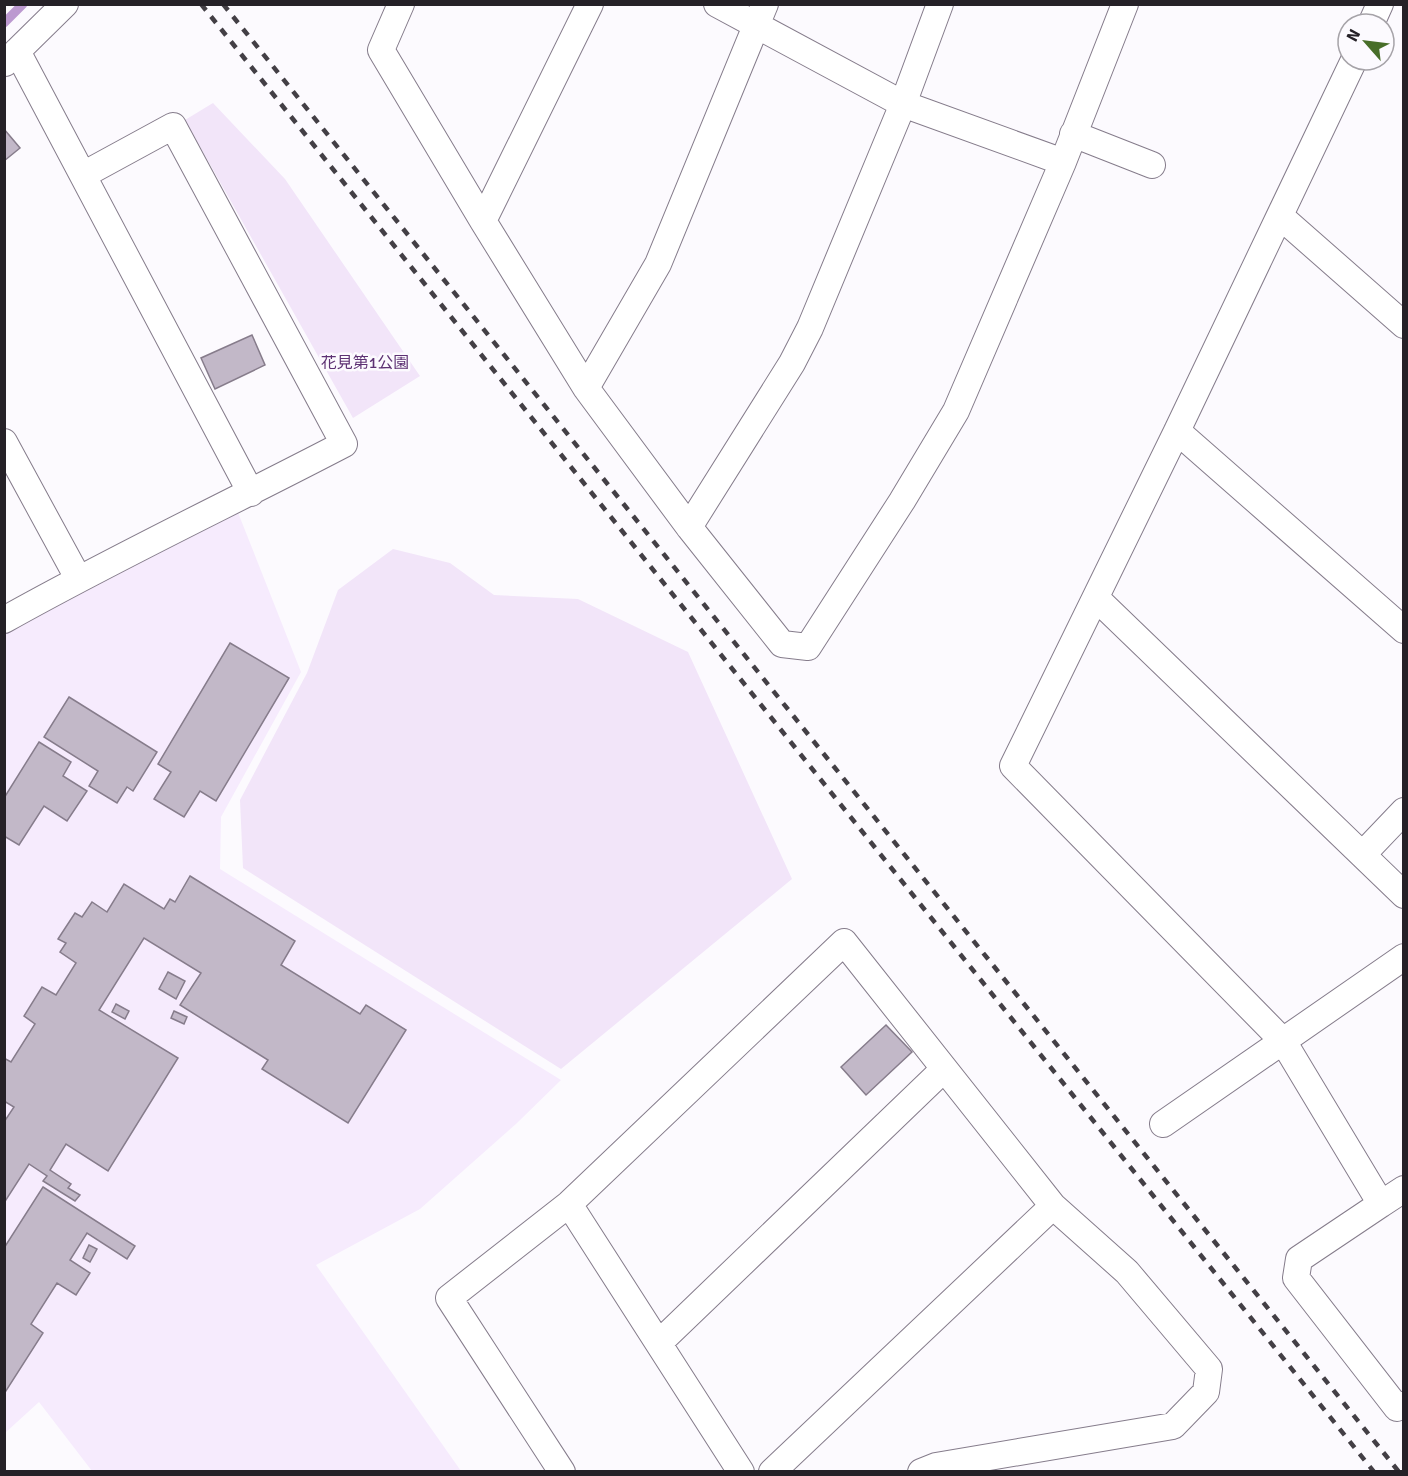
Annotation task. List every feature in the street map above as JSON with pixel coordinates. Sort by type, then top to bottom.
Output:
[{"type":"street","points":[[65,4],[11,57],[83,175],[251,493]]},
{"type":"street","points":[[401,4],[381,50],[586,388],[690,527],[782,644],[808,647],[902,501],[956,411],[1063,162],[1125,4]]},
{"type":"street","points":[[483,221],[590,4]]},
{"type":"street","points":[[717,4],[761,15],[903,104],[1063,162]]},
{"type":"street","points":[[690,527],[792,363],[810,328],[903,104],[940,4]]},
{"type":"street","points":[[586,388],[658,264],[761,15]]},
{"type":"street","points":[[1348,72],[1177,431],[1013,766],[1282,1041],[1381,1204]]},
{"type":"street","points":[[4,620],[78,578],[251,493],[344,444],[173,126],[83,175]]},
{"type":"street","points":[[1073,134],[1152,165]]},
{"type":"street","points":[[1280,216],[1404,325]]},
{"type":"street","points":[[1177,431],[1404,630]]},
{"type":"street","points":[[4,442],[78,578]]},
{"type":"street","points":[[1096,598],[1404,895]]},
{"type":"street","points":[[1363,855],[1404,811]]},
{"type":"street","points":[[562,1472],[449,1298],[569,1204],[844,942],[1053,1206],[1127,1272],[1209,1369],[1206,1392],[1173,1426],[936,1466],[921,1472]]},
{"type":"street","points":[[1163,1124],[1404,957]]},
{"type":"street","points":[[659,1343],[944,1069]]},
{"type":"street","points":[[1404,1189],[1299,1259],[1296,1278],[1397,1408],[1404,1405]]},
{"type":"street","points":[[569,1204],[741,1472]]},
{"type":"street","points":[[772,1472],[1053,1206]]},
{"type":"shaded area","points":[[237,510],[301,672],[221,817],[220,869],[561,1080],[517,1123],[420,1209],[316,1265],[461,1471],[92,1471],[39,1402],[5,1433],[5,634]]},
{"type":"green space","name":"花見第1公園","points":[[213,103],[285,179],[420,376],[353,418],[185,120]]},
{"type":"green space","points":[[393,549],[450,563],[494,595],[578,599],[688,652],[792,879],[561,1069],[243,868],[240,800],[307,673],[338,590]]},
{"type":"building","points":[[4,129],[20,148],[4,161]]},
{"type":"building","points":[[252,335],[265,365],[215,389],[201,358]]},
{"type":"building","points":[[230,643],[289,678],[216,801],[200,791],[184,817],[154,799],[171,772],[158,764]]},
{"type":"building","points":[[69,697],[157,752],[133,791],[127,787],[117,803],[89,786],[98,771],[44,737]]},
{"type":"building","points":[[39,742],[71,762],[63,776],[87,791],[67,821],[44,806],[19,845],[4,836],[4,798]]},
{"type":"building","points":[[190,876],[295,941],[281,965],[360,1014],[366,1005],[406,1030],[348,1123],[262,1069],[268,1060],[180,1005],[201,973],[144,938],[99,1010],[178,1058],[108,1171],[66,1144],[50,1170],[71,1184],[68,1188],[80,1195],[75,1201],[43,1181],[47,1176],[29,1164],[4,1203],[4,1122],[14,1107],[4,1101],[4,1058],[11,1062],[35,1024],[24,1016],[42,987],[56,995],[76,963],[60,952],[66,943],[58,939],[75,913],[82,917],[92,902],[107,912],[124,884],[164,909],[170,899],[175,902]]},
{"type":"building","points":[[168,972],[185,981],[176,999],[159,989]]},
{"type":"building","points":[[116,1004],[129,1011],[125,1019],[112,1012]]},
{"type":"building","points":[[174,1011],[187,1017],[184,1024],[171,1018]]},
{"type":"building","points":[[886,1025],[912,1052],[866,1095],[841,1067]]},
{"type":"building","points":[[43,1187],[135,1246],[127,1259],[87,1233],[70,1260],[90,1273],[76,1295],[57,1283],[31,1324],[43,1333],[4,1394],[4,1248]]},
{"type":"building","points":[[89,1245],[97,1249],[90,1262],[83,1258]]},
{"type":"waterway","points":[[4,23],[23,4]]},
{"type":"railway","points":[[201,4],[1374,1472]]},
{"type":"railway","points":[[223,4],[1399,1472]]}]
